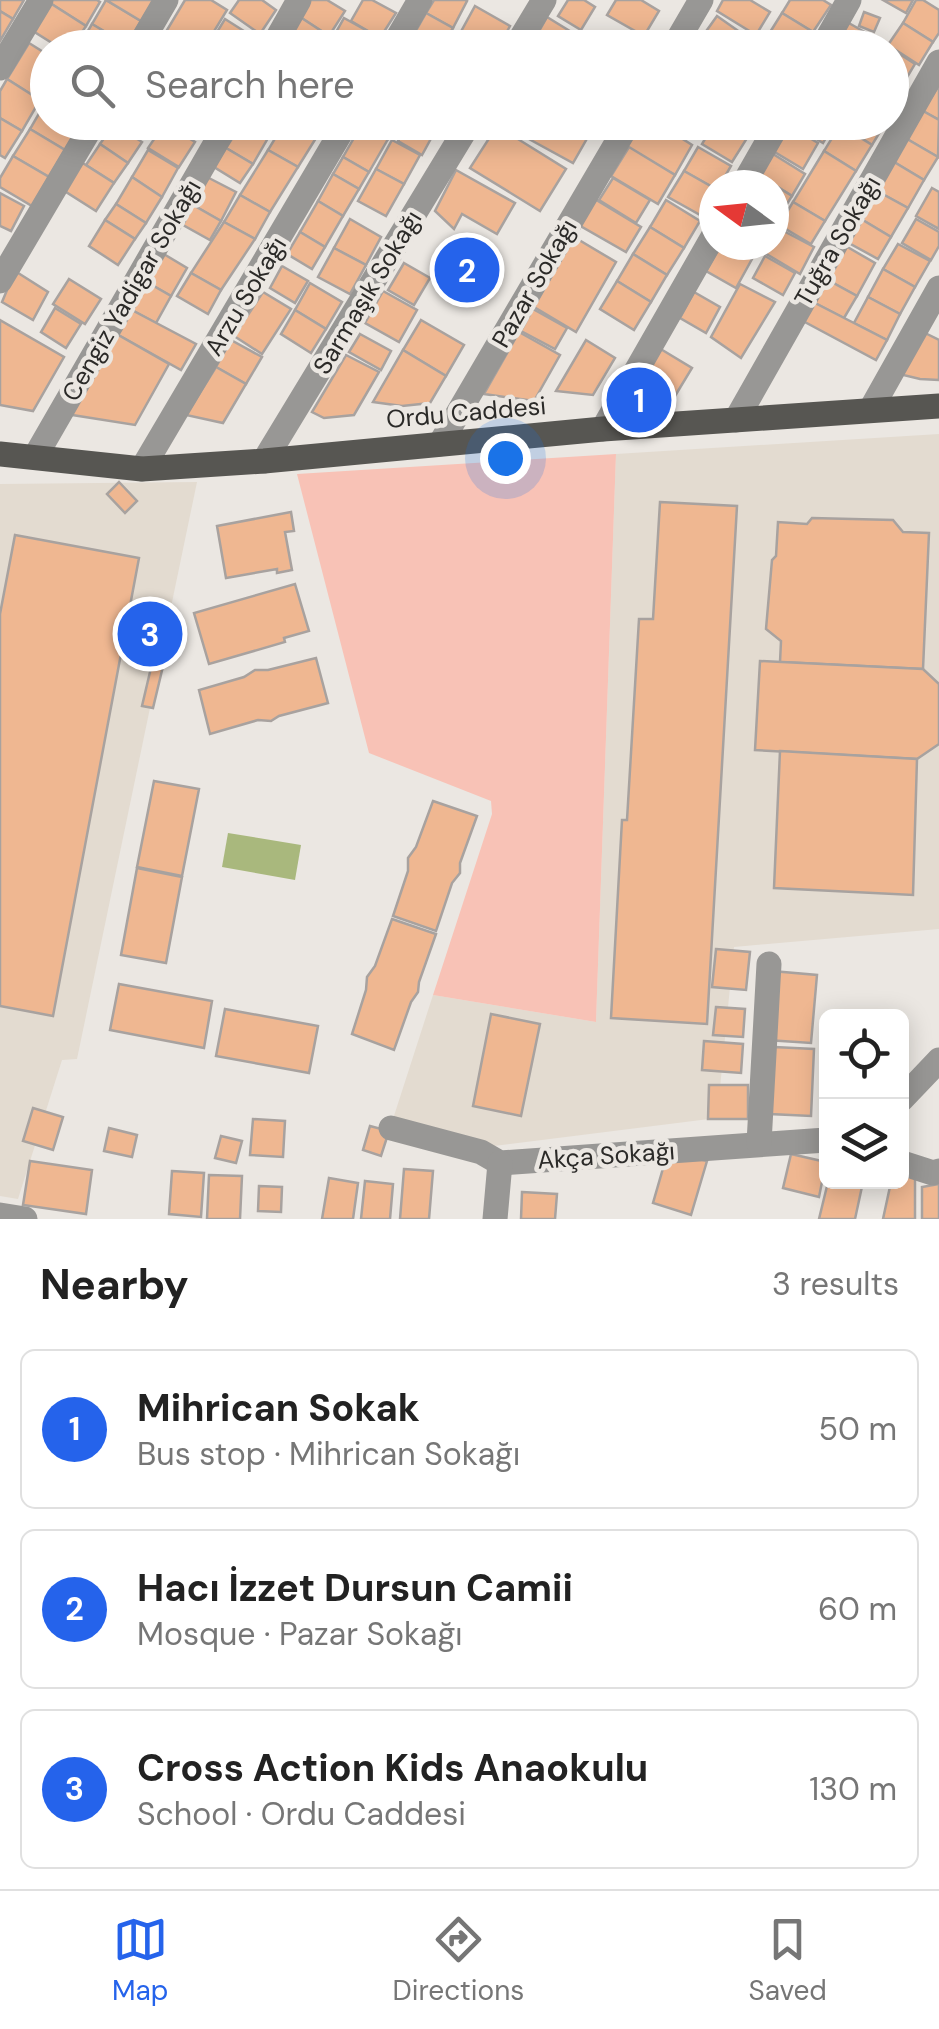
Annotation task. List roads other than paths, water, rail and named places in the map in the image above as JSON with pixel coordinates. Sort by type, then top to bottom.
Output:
[{"type":"main road","name":"Ordu Caddesi","points":[[0,454],[142,469],[602,429],[939,406]]},
{"type":"street","points":[[0,68],[41,0]]},
{"type":"street","points":[[148,30],[166,0]]},
{"type":"street","points":[[282,30],[299,0]]},
{"type":"street","points":[[402,30],[420,0]]},
{"type":"street","points":[[526,30],[544,0]]},
{"type":"street","points":[[684,30],[701,0]]},
{"type":"street","points":[[832,30],[849,0]]},
{"type":"street","name":"Tuğra Sokağı","points":[[909,115],[939,62]]},
{"type":"street","points":[[0,281],[83,140]]},
{"type":"street","name":"Cengiz Yadigar Sokağı","points":[[34,458],[218,140]]},
{"type":"street","name":"Arzu Sokağı","points":[[142,469],[337,140]]},
{"type":"street","name":"Sarmaşık Sokağı","points":[[264,460],[459,140]]},
{"type":"street","name":"Pazar Sokağı","points":[[440,444],[618,140]]},
{"type":"street","points":[[752,170],[769,140]]},
{"type":"street","name":"Tuğra Sokağı","points":[[736,420],[895,140]]},
{"type":"street","points":[[602,429],[700,260]]},
{"type":"street","points":[[870,409],[939,288]]},
{"type":"street","points":[[760,1143],[769,964]]},
{"type":"street","points":[[909,1092],[939,1060]]},
{"type":"street","name":"Akça Sokağı","points":[[391,1128],[482,1152],[500,1163],[819,1140]]},
{"type":"street","points":[[495,1219],[500,1163]]},
{"type":"street","points":[[909,1165],[933,1173],[939,1171]]},
{"type":"street","points":[[0,1215],[25,1219]]},
{"type":"place","name":"Hacı İzzet Dursun Camii","points":[[467,270]]},
{"type":"place","name":"Mihrican Sokak","points":[[639,400]]},
{"type":"place","name":"Cross Action Kids Anaokulu","points":[[150,634]]}]
